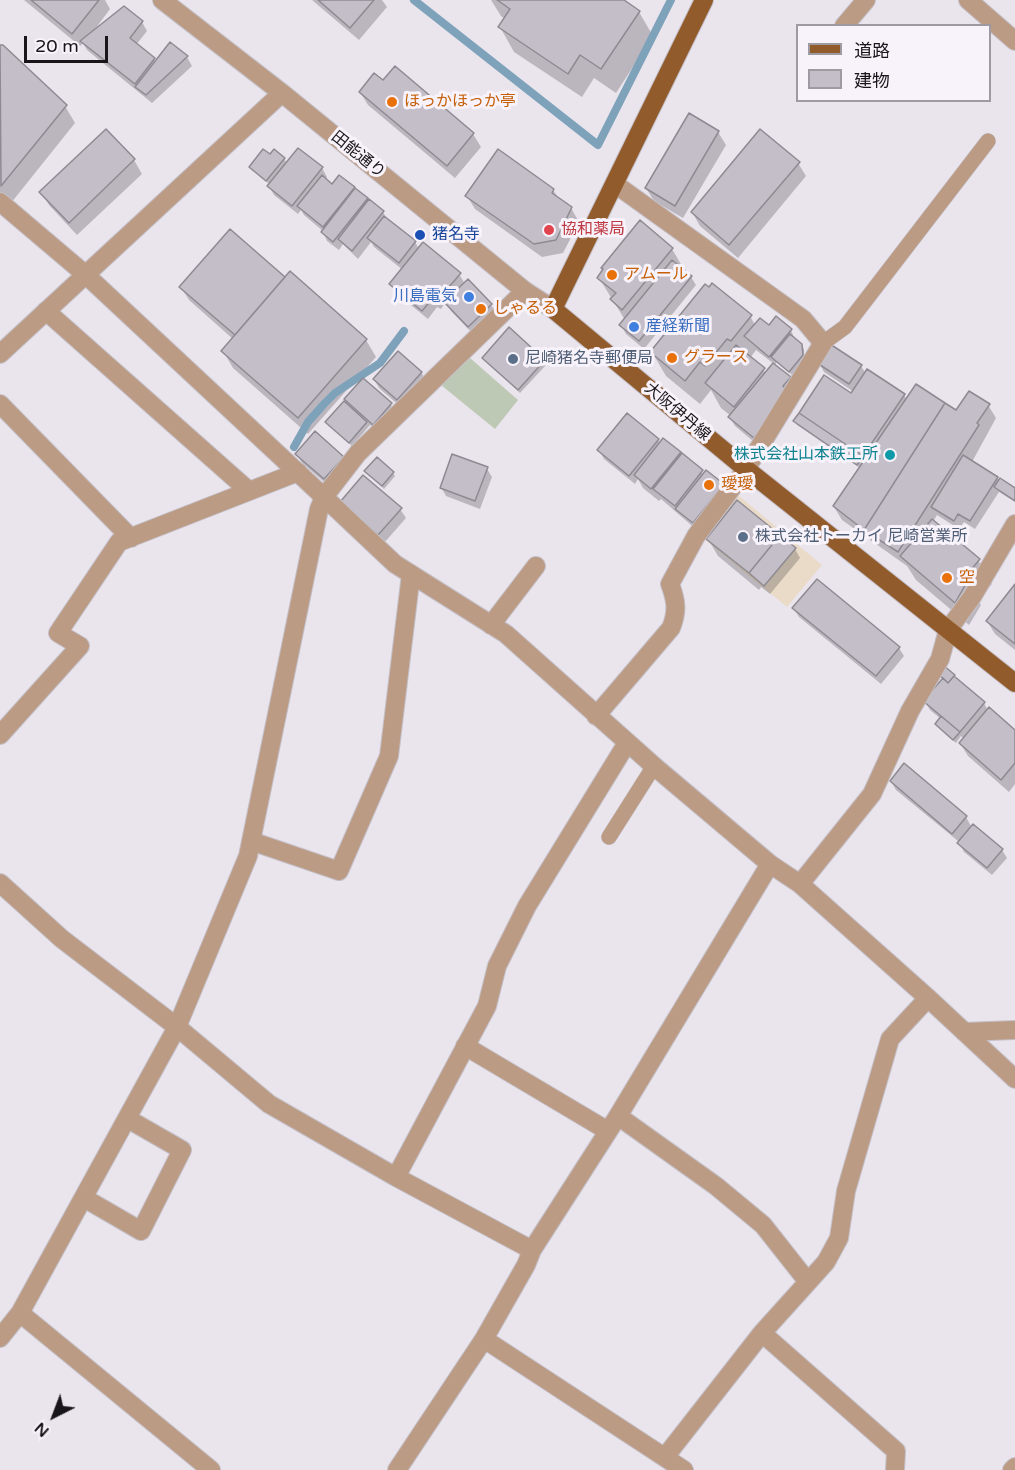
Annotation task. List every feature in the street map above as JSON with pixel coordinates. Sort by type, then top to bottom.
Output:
[{"type":"main road","points":[[553,309],[704,0]]},
{"type":"main road","name":"大阪伊丹線","points":[[553,309],[746,469],[1015,683]]},
{"type":"street","name":"田能通り","points":[[162,0],[282,93],[525,291],[553,309]]},
{"type":"street","points":[[846,24],[866,0]]},
{"type":"street","points":[[968,0],[1015,41]]},
{"type":"street","points":[[0,354],[282,93]]},
{"type":"street","points":[[596,716],[671,628],[675,617],[676,600],[670,584],[696,536],[746,469],[823,343],[802,319],[615,184]]},
{"type":"street","points":[[0,202],[86,275],[395,564],[506,634],[654,766],[770,864],[800,884],[1015,1079]]},
{"type":"street","points":[[0,1338],[20,1313],[177,1027],[248,856],[319,509],[324,497],[358,453],[525,291]]},
{"type":"street","points":[[46,311],[249,491]]},
{"type":"street","points":[[0,404],[131,538]]},
{"type":"street","points":[[0,735],[80,646],[58,633],[119,542],[297,472]]},
{"type":"street","points":[[800,884],[872,794],[910,711],[940,659],[948,630],[972,597],[1015,524]]},
{"type":"street","points":[[491,625],[536,566]]},
{"type":"street","points":[[251,842],[339,871],[389,756],[411,574]]},
{"type":"street","points":[[396,1177],[487,1006],[497,966],[527,906],[627,743]]},
{"type":"street","points":[[397,1470],[484,1339],[526,1265],[532,1250],[613,1124],[770,864]]},
{"type":"street","points":[[0,883],[62,939],[177,1027],[269,1104],[396,1177],[532,1250]]},
{"type":"street","points":[[665,1457],[762,1333],[826,1262],[839,1238],[846,1191],[890,1039],[928,998]]},
{"type":"street","points":[[964,1032],[1015,1030]]},
{"type":"street","points":[[465,1046],[613,1124],[716,1186],[763,1225],[808,1282]]},
{"type":"street","points":[[84,1198],[141,1231],[182,1150],[128,1119]]},
{"type":"street","points":[[20,1313],[211,1470]]},
{"type":"street","points":[[762,1333],[896,1451],[896,1470]]},
{"type":"street","points":[[484,1339],[684,1470]]},
{"type":"lane","points":[[823,343],[845,327],[988,141]]},
{"type":"lane","points":[[609,837],[654,766]]},
{"type":"shaded area","points":[[738,495],[822,565],[787,607],[703,538]]},
{"type":"green space","points":[[470,358],[518,400],[495,429],[441,385]]},
{"type":"building","points":[[31,0],[99,0],[72,34]]},
{"type":"building","points":[[318,0],[374,0],[350,28]]},
{"type":"building","points":[[497,0],[624,0],[640,11],[601,69],[580,55],[568,74],[498,27],[510,9]]},
{"type":"building","points":[[124,6],[143,21],[130,38],[155,58],[135,84],[80,41]]},
{"type":"building","points":[[170,42],[188,56],[146,95],[135,87]]},
{"type":"building","points":[[0,45],[3,45],[67,105],[1,186]]},
{"type":"building","points":[[395,66],[474,133],[447,166],[359,92],[374,73],[383,80]]},
{"type":"building","points":[[689,113],[719,131],[675,206],[645,188]]},
{"type":"building","points":[[106,129],[135,159],[69,223],[39,192]]},
{"type":"building","points":[[760,129],[800,162],[729,245],[691,212]]},
{"type":"building","points":[[298,148],[323,167],[292,206],[267,186]]},
{"type":"building","points":[[263,149],[270,154],[274,149],[285,158],[266,181],[249,167]]},
{"type":"building","points":[[498,149],[554,189],[552,193],[572,207],[556,240],[534,244],[465,196]]},
{"type":"building","points":[[322,175],[332,184],[339,175],[355,187],[323,227],[297,206]]},
{"type":"building","points":[[355,188],[368,198],[333,242],[321,232]]},
{"type":"building","points":[[369,199],[384,211],[352,251],[338,239]]},
{"type":"building","points":[[384,216],[416,241],[399,263],[367,238]]},
{"type":"building","points":[[640,220],[673,248],[622,310],[610,299],[616,293],[597,278],[603,269],[601,268]]},
{"type":"building","points":[[230,229],[285,277],[235,335],[179,287]]},
{"type":"building","points":[[423,242],[461,273],[443,294],[435,301],[432,299],[422,311],[389,284]]},
{"type":"building","points":[[672,260],[692,276],[639,341],[619,325]]},
{"type":"building","points":[[290,271],[367,339],[298,418],[221,351]]},
{"type":"building","points":[[468,279],[492,304],[468,327],[444,302]]},
{"type":"building","points":[[712,283],[752,315],[731,341],[727,339],[705,366],[700,362],[685,381],[650,352],[705,284],[709,287]]},
{"type":"building","points":[[776,316],[792,329],[769,357],[744,336],[760,318],[769,325]]},
{"type":"building","points":[[509,327],[545,360],[518,390],[482,358]]},
{"type":"building","points":[[790,334],[802,344],[803,355],[789,372],[771,357]]},
{"type":"building","points":[[830,344],[862,365],[849,384],[817,363]]},
{"type":"building","points":[[736,345],[765,368],[734,407],[705,383]]},
{"type":"building","points":[[398,351],[422,372],[397,400],[373,379]]},
{"type":"building","points":[[773,363],[791,377],[783,386],[788,391],[754,438],[728,417]]},
{"type":"building","points":[[867,369],[905,394],[863,456],[799,413],[824,375],[851,393]]},
{"type":"building","points":[[363,378],[392,403],[373,425],[344,399]]},
{"type":"building","name":"株式会社山本鉄工所","points":[[916,384],[945,403],[864,530],[833,506]]},
{"type":"building","points":[[969,391],[990,404],[898,552],[864,530],[945,403],[956,410]]},
{"type":"building","points":[[344,401],[367,422],[349,443],[325,422]]},
{"type":"building","points":[[627,413],[659,439],[629,476],[597,450]]},
{"type":"building","points":[[799,413],[863,456],[857,465],[793,421]]},
{"type":"building","points":[[315,431],[344,457],[324,479],[295,454]]},
{"type":"building","points":[[663,438],[681,452],[651,489],[634,475]]},
{"type":"building","points":[[682,453],[703,470],[675,506],[653,489]]},
{"type":"building","points":[[452,454],[488,467],[475,501],[440,488]]},
{"type":"building","points":[[963,455],[998,477],[970,521],[958,514],[954,521],[931,507]]},
{"type":"building","points":[[377,457],[394,472],[382,486],[364,471]]},
{"type":"building","points":[[706,470],[724,484],[693,523],[675,509]]},
{"type":"building","points":[[363,475],[402,508],[378,535],[340,502]]},
{"type":"building","points":[[1000,478],[1015,488],[1015,501],[994,487]]},
{"type":"building","name":"株式会社トーカイ 尼崎営業所","points":[[737,500],[780,535],[749,573],[706,539]]},
{"type":"building","points":[[932,519],[980,559],[965,577],[968,580],[955,603],[900,556]]},
{"type":"building","points":[[780,535],[796,548],[764,586],[749,573]]},
{"type":"building","points":[[817,579],[900,647],[876,676],[792,608]]},
{"type":"building","points":[[1015,584],[1015,644],[986,621]]},
{"type":"building","points":[[943,665],[955,675],[948,683],[937,673]]},
{"type":"building","points":[[954,676],[985,702],[960,732],[923,701],[943,678],[948,683]]},
{"type":"building","points":[[989,707],[1015,730],[1015,763],[1001,780],[959,743]]},
{"type":"building","points":[[941,716],[960,732],[953,740],[935,724]]},
{"type":"building","points":[[904,763],[967,816],[952,834],[890,781]]},
{"type":"building","points":[[973,824],[1003,849],[987,868],[957,843]]},
{"type":"waterway","points":[[414,0],[598,145],[671,0]]},
{"type":"waterway","points":[[294,447],[308,422],[324,404],[335,393],[380,363],[404,331]]},
{"type":"place","name":"ほっかほっか亭","points":[[392,102]]},
{"type":"place","name":"協和薬局","points":[[549,230]]},
{"type":"place","name":"猪名寺","points":[[420,235]]},
{"type":"place","name":"アムール","points":[[612,275]]},
{"type":"place","name":"川島電気","points":[[469,297]]},
{"type":"place","name":"しゃるる","points":[[481,309]]},
{"type":"place","name":"産経新聞","points":[[634,327]]},
{"type":"place","name":"グラース","points":[[672,358]]},
{"type":"place","name":"尼崎猪名寺郵便局","points":[[513,359]]},
{"type":"place","name":"株式会社山本鉄工所","points":[[890,455]]},
{"type":"place","name":"璦璦","points":[[709,485]]},
{"type":"place","name":"株式会社トーカイ 尼崎営業所","points":[[743,537]]},
{"type":"place","name":"空","points":[[947,578]]}]
